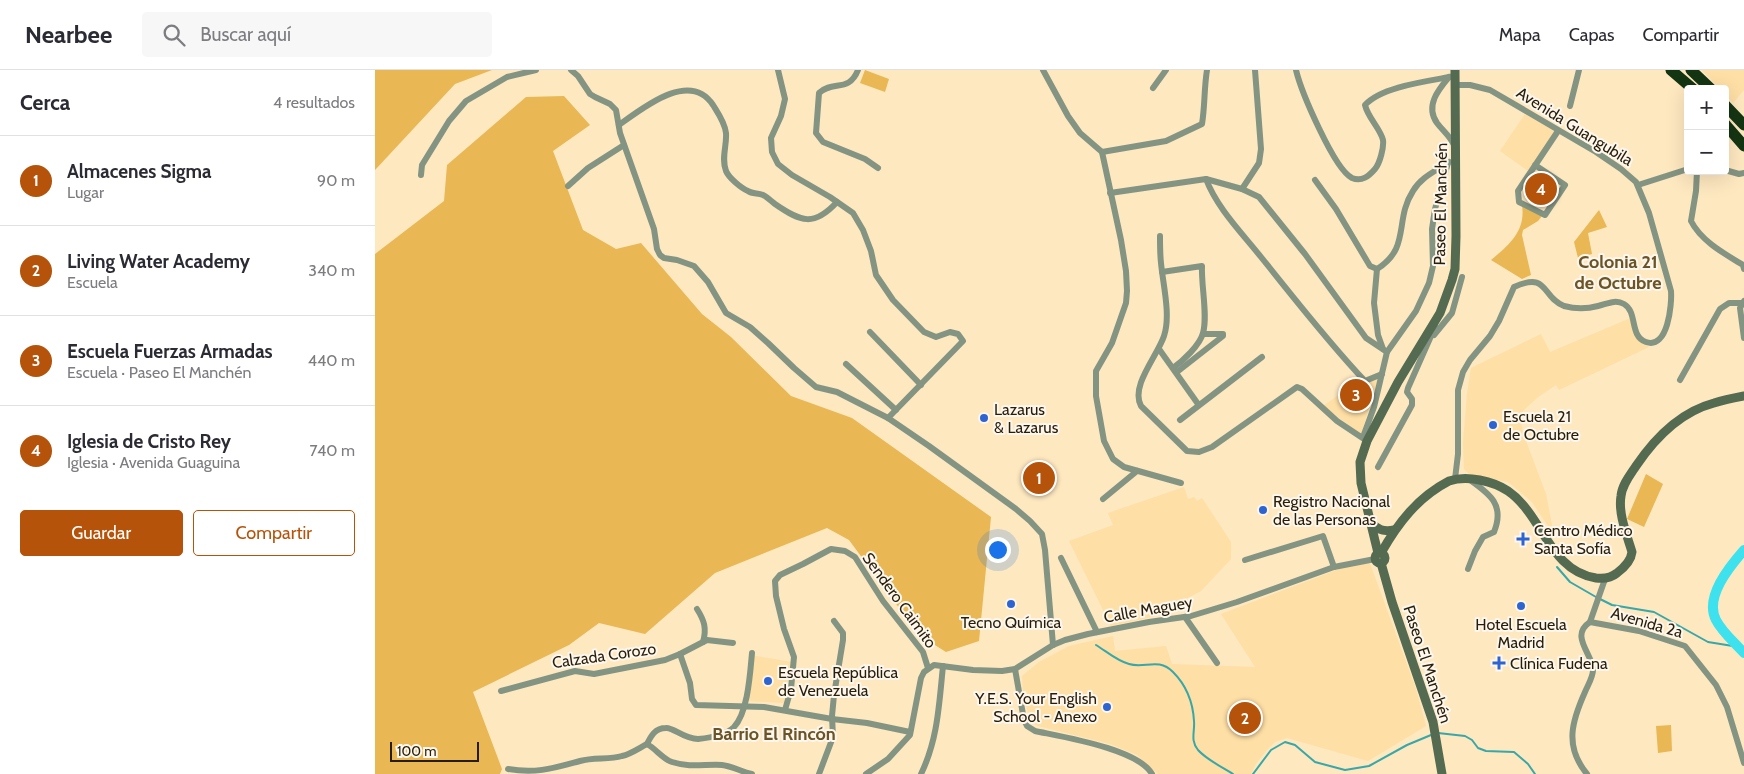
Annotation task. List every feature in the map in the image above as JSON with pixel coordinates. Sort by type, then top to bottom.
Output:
[{"type":"highway","points":[[1671,70],[1688,85]]},
{"type":"highway","points":[[1690,70],[1703,85]]},
{"type":"highway","points":[[1690,70],[1707,85]]},
{"type":"highway","points":[[1729,109],[1744,125]]},
{"type":"highway","points":[[1729,113],[1744,129]]},
{"type":"highway","points":[[1729,124],[1744,141]]},
{"type":"highway","points":[[1729,129],[1744,146]]},
{"type":"street","points":[[421,175],[422,165],[449,121],[466,101],[507,77],[536,70]]},
{"type":"street","points":[[571,70],[590,94],[613,107],[624,145],[654,229],[657,249],[660,255],[693,266],[708,282],[726,313],[750,328],[816,387],[837,392],[887,418],[1030,520],[1041,534],[1045,550],[1053,645]]},
{"type":"street","points":[[778,70],[785,99],[781,116],[771,138],[772,152],[778,164],[792,176],[853,213],[863,230],[871,251],[876,275],[893,300],[924,332],[936,337],[950,332],[959,334],[963,341],[887,418]]},
{"type":"street","points":[[858,70],[854,80],[849,83],[825,89],[819,93],[816,133],[823,142],[865,159],[878,168]]},
{"type":"street","points":[[1043,70],[1068,116],[1080,133],[1102,152],[1121,240],[1127,291],[1126,303],[1112,343],[1096,371],[1095,396],[1103,441],[1113,459],[1124,467],[1181,484]]},
{"type":"street","points":[[1153,88],[1166,70]]},
{"type":"street","points":[[1102,152],[1166,141],[1201,124],[1207,70]]},
{"type":"street","points":[[1241,189],[1259,163],[1261,149],[1255,70]]},
{"type":"street","name":"Avenida Guangubila","points":[[1296,70],[1300,86],[1327,145],[1345,172],[1353,178],[1361,180],[1369,176],[1377,166],[1381,153],[1383,140],[1366,111],[1365,106],[1369,101],[1395,89],[1453,77],[1470,85],[1491,90],[1621,169],[1638,185],[1649,213],[1671,291],[1671,315],[1660,338],[1652,343],[1640,339],[1628,308],[1618,302],[1581,309],[1563,306],[1553,299],[1545,287],[1535,282],[1526,281],[1513,287],[1499,321],[1463,372],[1460,381],[1458,390],[1458,454],[1455,479]]},
{"type":"street","points":[[1570,106],[1579,70]]},
{"type":"street","points":[[1160,236],[1166,320],[1165,333],[1139,389],[1138,400],[1141,406],[1187,451],[1199,452],[1212,447],[1297,387],[1337,421],[1365,439],[1382,374],[1385,350],[1416,311],[1429,283],[1433,266],[1432,229],[1435,209],[1448,163],[1456,152],[1446,132],[1436,121],[1432,111],[1433,100],[1439,88],[1453,77]]},
{"type":"street","name":"Paseo El Manchén","points":[[1442,774],[1435,734],[1369,520],[1361,483],[1361,462],[1365,439],[1440,313],[1449,293],[1455,269],[1456,152],[1453,77]]},
{"type":"street","points":[[619,125],[647,105],[676,90],[699,90],[711,101],[721,118],[726,132],[725,166],[727,173],[739,185],[749,192],[763,196],[794,217],[805,219],[818,218],[826,214],[837,202]]},
{"type":"street","points":[[1535,165],[1565,185],[1545,215],[1519,202],[1517,191],[1558,131]]},
{"type":"street","points":[[568,186],[588,168],[624,145]]},
{"type":"street","points":[[1377,269],[1394,254],[1399,242],[1403,214],[1412,191],[1422,179],[1448,163]]},
{"type":"street","points":[[1638,185],[1684,169]]},
{"type":"street","points":[[1729,171],[1739,174],[1744,173]]},
{"type":"street","points":[[1697,175],[1691,217],[1692,224],[1716,248],[1743,266],[1744,269]]},
{"type":"street","points":[[1110,193],[1206,179],[1241,189],[1259,197],[1317,270],[1366,338],[1385,350]]},
{"type":"street","points":[[1206,179],[1210,191],[1238,228],[1307,316],[1348,364],[1365,381],[1382,374]]},
{"type":"street","points":[[1315,180],[1336,209],[1370,266],[1377,269]]},
{"type":"street","points":[[1162,272],[1202,266],[1205,324],[1203,334],[1175,370]]},
{"type":"street","points":[[1377,269],[1375,303],[1378,335],[1385,350]]},
{"type":"street","points":[[1430,340],[1452,313],[1462,277]]},
{"type":"street","points":[[1743,302],[1740,308],[1744,338]]},
{"type":"street","points":[[1680,380],[1719,309],[1729,303],[1743,302]]},
{"type":"street","points":[[1378,467],[1412,405],[1412,399],[1407,392],[1408,388],[1440,313]]},
{"type":"street","points":[[870,332],[921,385]]},
{"type":"street","points":[[1175,370],[1223,336],[1223,334],[1203,334]]},
{"type":"street","points":[[1159,349],[1198,404]]},
{"type":"street","points":[[1179,420],[1263,357]]},
{"type":"street","points":[[846,364],[896,410]]},
{"type":"street","points":[[1379,557],[1394,530],[1417,504],[1444,483],[1455,479],[1469,479],[1490,483],[1507,490],[1521,501],[1532,515],[1553,551],[1569,566],[1585,576],[1605,579],[1616,574],[1632,558],[1620,510],[1621,496],[1625,483],[1646,452],[1677,420],[1713,403],[1744,396]]},
{"type":"street","points":[[1103,499],[1137,471]]},
{"type":"street","points":[[1468,569],[1483,537],[1494,532],[1498,522],[1497,509],[1490,495],[1469,479]]},
{"type":"street","points":[[1369,520],[1379,530],[1385,532],[1394,530]]},
{"type":"street","points":[[1245,560],[1323,536],[1334,567]]},
{"type":"street","name":"Sendero Caimito","points":[[785,710],[791,689],[794,657],[784,629],[775,585],[779,575],[826,551],[835,549],[845,551],[855,557],[883,600],[923,652],[928,668]]},
{"type":"street","name":"Calle Maguey","points":[[1015,669],[1053,645],[1097,632],[1185,617],[1237,602],[1334,567],[1379,557]]},
{"type":"street","points":[[1061,558],[1097,632]]},
{"type":"street","points":[[1587,774],[1579,764],[1572,733],[1575,717],[1593,672],[1591,661],[1582,641],[1584,628],[1590,622],[1605,579]]},
{"type":"street","points":[[697,609],[705,622],[703,642]]},
{"type":"street","points":[[1185,617],[1217,663]]},
{"type":"street","points":[[819,774],[833,737],[834,695],[843,640],[843,633],[834,622]]},
{"type":"street","name":"Avenida 2a","points":[[1590,622],[1639,631],[1685,646],[1716,685],[1727,707],[1744,763]]},
{"type":"street","points":[[680,654],[703,642],[713,640],[733,643]]},
{"type":"street","name":"Calzada Corozo","points":[[501,690],[575,670],[594,674],[665,660],[680,654],[690,683],[692,699],[696,704],[785,710],[911,732]]},
{"type":"street","points":[[508,769],[524,773],[535,772],[581,761],[623,756],[647,744],[655,732],[665,728],[672,729],[681,735],[698,739],[726,732],[733,728],[744,708],[752,654]]},
{"type":"street","points":[[866,774],[888,759],[903,744],[911,732],[923,672],[933,666],[943,666],[1003,671],[1015,669],[1024,720],[1027,726],[1035,731],[1112,750],[1147,766],[1152,774]]},
{"type":"street","points":[[921,774],[933,746],[936,732],[943,666]]},
{"type":"street","points":[[647,744],[673,762],[696,767],[723,765],[752,774]]},
{"type":"shaded area","points":[[375,70],[492,70],[455,84],[375,170]]},
{"type":"shaded area","points":[[865,70],[889,79],[885,92],[860,83]]},
{"type":"shaded area","points":[[1702,70],[1744,70],[1744,90],[1733,103],[1729,98],[1729,85],[1716,85]]},
{"type":"shaded area","points":[[564,96],[590,125],[553,151],[583,230],[616,249],[641,243],[702,314],[731,337],[791,396],[852,418],[991,517],[979,641],[946,652],[919,635],[849,540],[827,528],[715,573],[645,634],[599,623],[569,645],[473,692],[502,769],[500,774],[375,774],[375,254],[444,201],[447,165],[526,97]]},
{"type":"shaded area","points":[[1525,114],[1556,131],[1528,171],[1500,151]]},
{"type":"shaded area","points":[[1522,205],[1542,216],[1538,221],[1523,230],[1522,235],[1531,275],[1522,279],[1491,260],[1510,243],[1519,230],[1523,214]]},
{"type":"shaded area","points":[[1599,210],[1607,227],[1588,233],[1592,254],[1578,258],[1574,242]]},
{"type":"shaded area","name":"Escuela 21 de Octubre","points":[[1633,317],[1637,339],[1649,347],[1559,390],[1556,385],[1538,397],[1523,411],[1520,417],[1523,433],[1546,494],[1554,535],[1532,502],[1508,482],[1470,475],[1464,469],[1463,443],[1471,368],[1541,334],[1550,352]]},
{"type":"shaded area","points":[[1379,377],[1361,434],[1323,406],[1358,381],[1363,384]]},
{"type":"shaded area","points":[[1646,474],[1663,484],[1644,527],[1627,519]]},
{"type":"shaded area","points":[[1184,487],[1188,499],[1194,497],[1197,501],[1202,498],[1231,542],[1231,559],[1201,591],[1152,617],[1111,626],[1069,541],[1113,525],[1108,513]]},
{"type":"shaded area","points":[[1368,558],[1416,689],[1426,726],[1368,761],[1287,738],[1275,742],[1266,751],[1251,774],[1158,774],[1137,755],[1110,744],[1038,726],[1030,722],[1023,692],[1022,676],[1039,662],[1069,646],[1113,636],[1115,651],[1166,646],[1172,664],[1255,667],[1221,614]]},
{"type":"shaded area","name":"Escuela República de Venezuela","points":[[751,655],[792,662],[785,703],[745,701]]},
{"type":"shaded area","points":[[1671,725],[1672,751],[1658,753],[1656,726]]},
{"type":"waterway","points":[[1744,550],[1720,582],[1713,602],[1716,620],[1744,653]]},
{"type":"waterway","points":[[1557,567],[1570,582],[1596,597]]},
{"type":"waterway","points":[[1600,599],[1612,605],[1654,612],[1708,642],[1739,647]]},
{"type":"waterway","points":[[1096,645],[1125,663],[1135,665],[1157,664],[1173,672],[1185,688],[1190,701],[1194,725],[1193,739],[1198,750],[1233,774]]},
{"type":"waterway","points":[[1438,733],[1465,736],[1472,740],[1478,748],[1486,751],[1514,752],[1528,764],[1535,774]]},
{"type":"waterway","points":[[1253,774],[1271,750],[1285,742],[1295,745],[1315,762],[1345,770],[1369,766],[1407,745],[1431,735]]},
{"type":"place","name":"Iglesia de Cristo Rey","points":[[1541,189]]},
{"type":"place","name":"Escuela Fuerzas Armadas","points":[[1356,395]]},
{"type":"place","name":"Lazarus & Lazarus","points":[[984,418]]},
{"type":"place","name":"Escuela 21 de Octubre","points":[[1493,425]]},
{"type":"place","name":"Almacenes Sigma","points":[[1039,478]]},
{"type":"place","name":"Registro Nacional de las Personas","points":[[1263,510]]},
{"type":"place","name":"Centro Médico Santa Sofía","points":[[1523,539]]},
{"type":"place","name":"Tecno Química","points":[[1011,604]]},
{"type":"place","name":"Hotel Escuela Madrid","points":[[1521,606]]},
{"type":"place","name":"Clínica Fudena","points":[[1499,663]]},
{"type":"place","name":"Escuela República de Venezuela","points":[[768,681]]},
{"type":"place","name":"Y.E.S. Your English School - Anexo","points":[[1107,707]]},
{"type":"place","name":"Living Water Academy","points":[[1245,718]]},
{"type":"district","name":"Colonia 21 de Octubre","points":[[1618,272]]},
{"type":"district","name":"Barrio El Rincón","points":[[774,734]]}]
